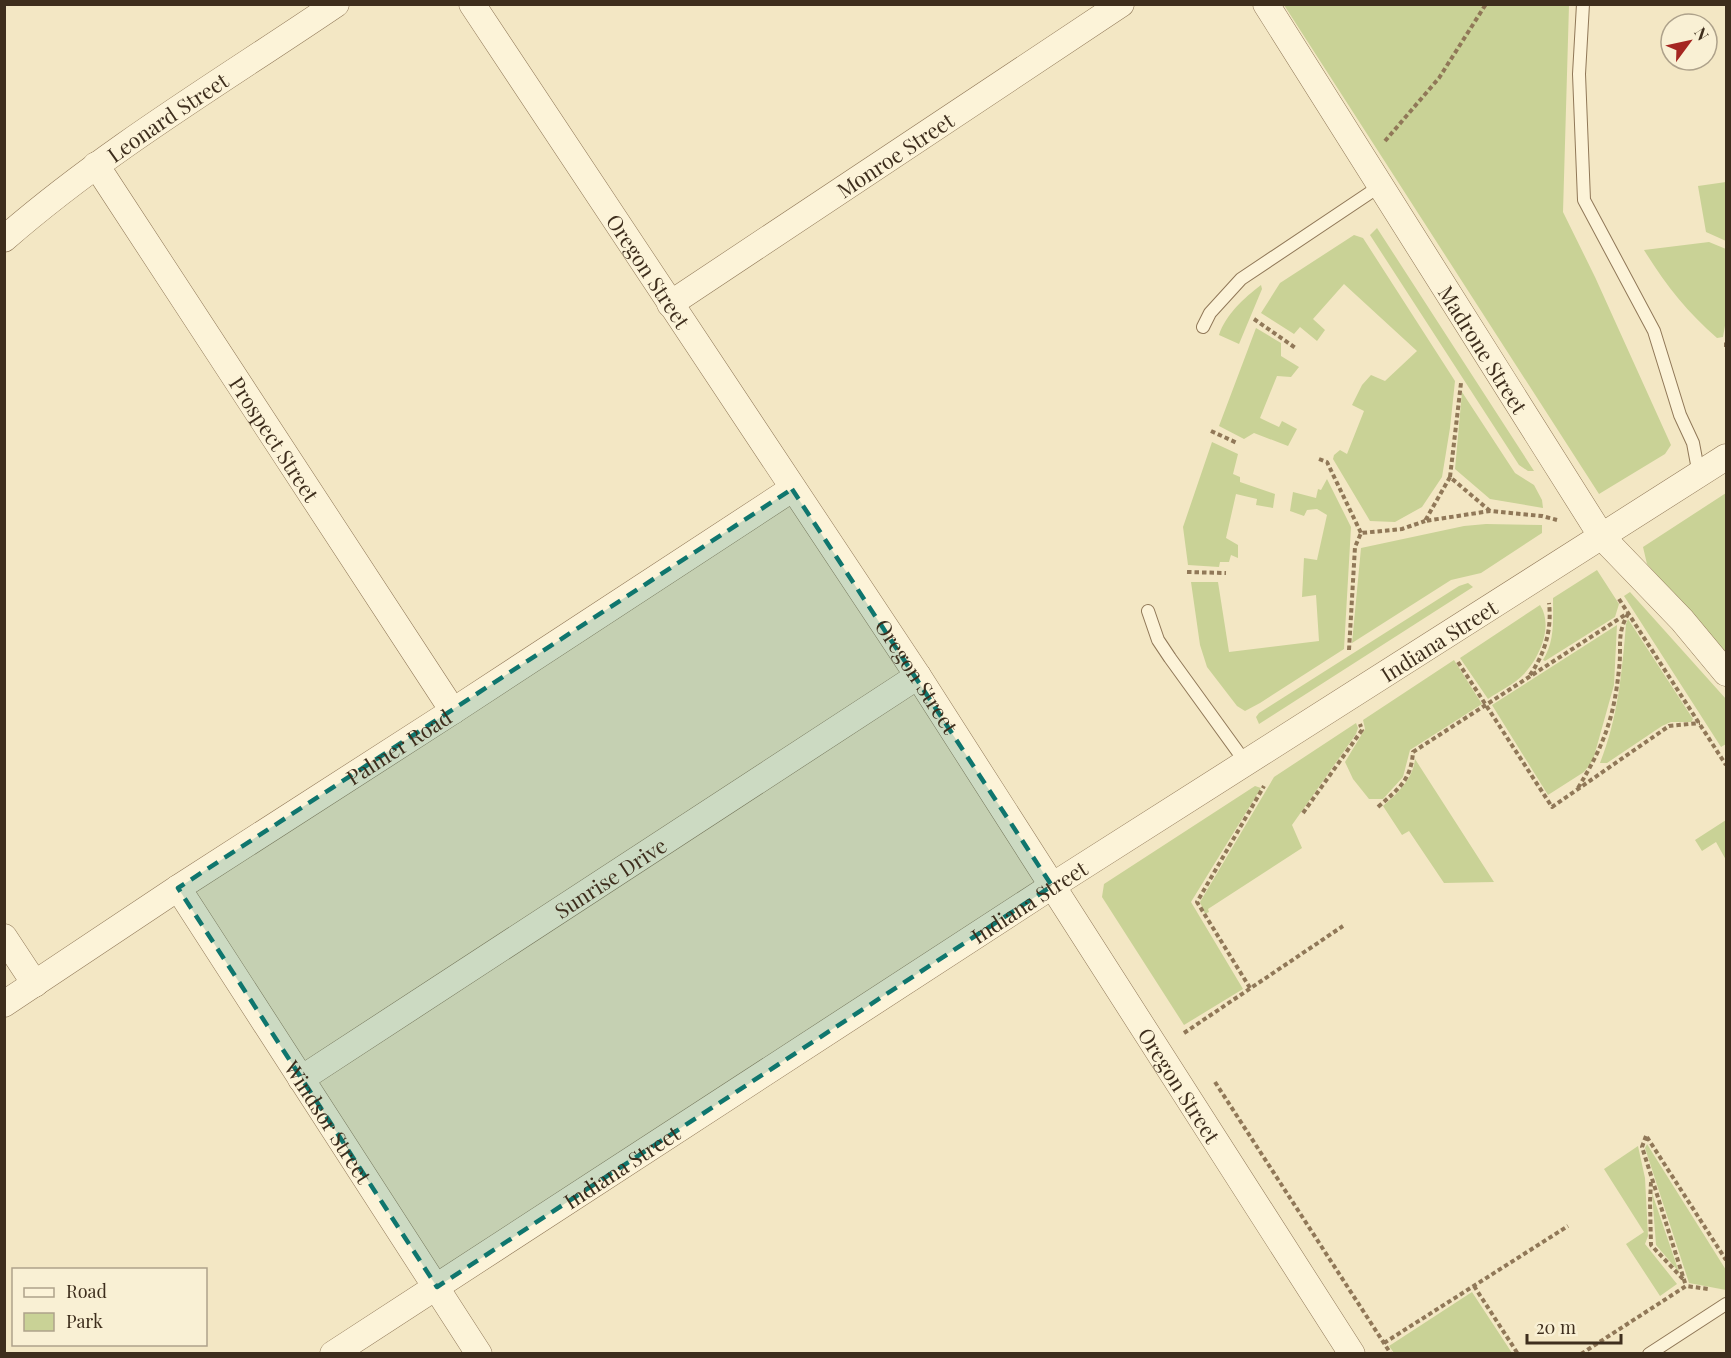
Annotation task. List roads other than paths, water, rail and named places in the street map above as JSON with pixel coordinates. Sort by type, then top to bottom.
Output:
[{"type":"street","name":"Leonard Street","points":[[4,239],[44,204],[96,165],[336,4]]},
{"type":"street","name":"Oregon Street","points":[[472,4],[918,676],[1352,1353]]},
{"type":"street","name":"Monroe Street","points":[[670,304],[1121,4]]},
{"type":"street","name":"Madrone Street","points":[[1266,4],[1602,537],[1682,620],[1726,673]]},
{"type":"street","name":"Prospect Street","points":[[96,165],[453,711]]},
{"type":"street","name":"Indiana Street","points":[[333,1353],[1052,886],[1726,457]]},
{"type":"street","name":"Palmer Road","points":[[4,1004],[178,888],[792,489]]},
{"type":"street","name":"Sunrise Drive","points":[[301,1079],[918,676]]},
{"type":"street","name":"Windsor Street","points":[[178,888],[479,1353]]},
{"type":"street","points":[[4,937],[35,984]]},
{"type":"lane","points":[[1583,4],[1579,74],[1584,200],[1654,331],[1680,414],[1693,442],[1699,474]]},
{"type":"lane","points":[[1203,327],[1210,313],[1241,279],[1380,186]]},
{"type":"lane","points":[[1148,611],[1158,640],[1246,763]]},
{"type":"lane","points":[[1649,1353],[1726,1304]]}]
